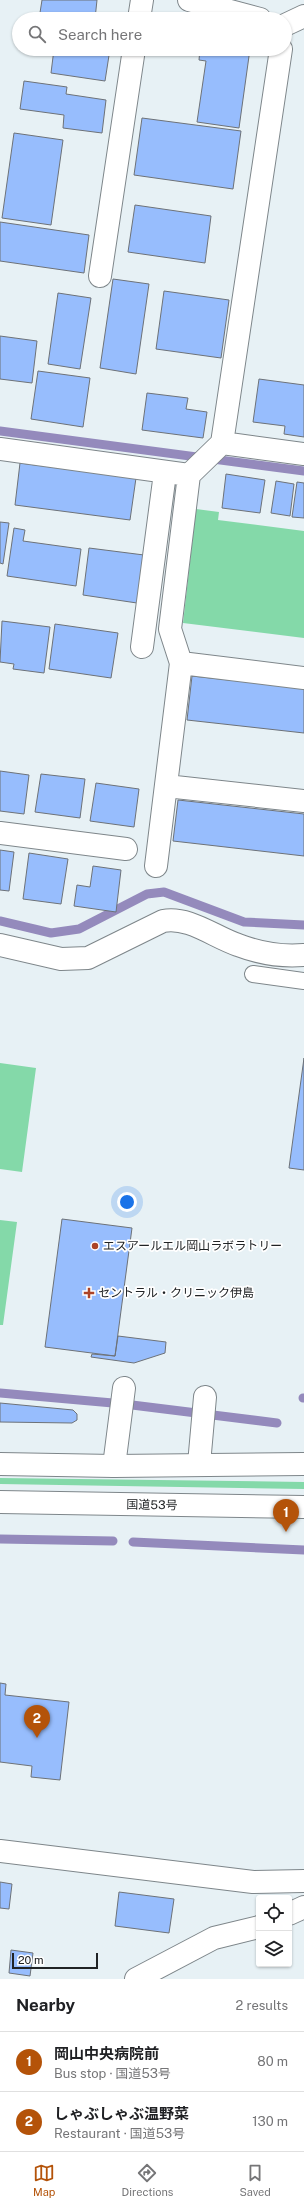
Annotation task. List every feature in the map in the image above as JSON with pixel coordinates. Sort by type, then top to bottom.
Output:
[{"type":"main road","points":[[140,12],[142,0]]},
{"type":"main road","points":[[189,0],[234,12]]},
{"type":"main road","points":[[292,22],[304,16]]},
{"type":"main road","points":[[100,276],[133,56]]},
{"type":"main road","points":[[156,866],[181,663],[170,629],[193,471],[219,446],[280,56]]},
{"type":"main road","points":[[219,446],[304,454]]},
{"type":"main road","points":[[0,449],[165,473],[193,471]]},
{"type":"main road","points":[[142,647],[165,473]]},
{"type":"main road","points":[[181,663],[304,678]]},
{"type":"main road","points":[[166,786],[304,801]]},
{"type":"main road","points":[[0,833],[126,849]]},
{"type":"main road","points":[[0,945],[61,959],[88,958],[163,921],[172,919],[184,921],[237,945],[256,951],[293,956],[304,955]]},
{"type":"main road","points":[[114,1466],[122,1399]]},
{"type":"main road","points":[[199,1464],[204,1407]]},
{"type":"main road","points":[[0,1464],[114,1466],[304,1464]]},
{"type":"main road","name":"国道53号","points":[[0,1502],[304,1507]]},
{"type":"main road","points":[[0,1851],[253,1882],[304,1881]]},
{"type":"main road","points":[[292,1913],[304,1907]]},
{"type":"main road","points":[[136,1979],[214,1938],[256,1928]]},
{"type":"lane","points":[[253,974],[304,981]]},
{"type":"green space","points":[[196,509],[219,512],[218,520],[304,531],[304,638],[183,623]]},
{"type":"green space","points":[[0,1063],[36,1068],[22,1172],[0,1169]]},
{"type":"green space","points":[[0,1220],[17,1222],[3,1325],[0,1325]]},
{"type":"green space","points":[[0,1478],[304,1482],[304,1489],[0,1484]]},
{"type":"building","points":[[42,0],[97,0],[96,12],[40,12]]},
{"type":"building","points":[[53,56],[109,56],[105,81],[51,73]]},
{"type":"building","points":[[199,56],[249,56],[239,128],[197,122],[206,61],[199,60]]},
{"type":"building","points":[[24,81],[67,87],[66,94],[106,100],[102,133],[63,128],[64,115],[20,109]]},
{"type":"building","points":[[142,118],[241,131],[233,189],[134,175]]},
{"type":"building","points":[[14,133],[63,140],[51,225],[2,218]]},
{"type":"building","points":[[135,205],[211,216],[205,263],[128,252]]},
{"type":"building","points":[[0,222],[89,235],[84,273],[0,261]]},
{"type":"building","points":[[113,279],[149,284],[136,374],[100,368]]},
{"type":"building","points":[[164,291],[229,300],[221,358],[156,349]]},
{"type":"building","points":[[58,293],[91,298],[80,369],[48,364]]},
{"type":"building","points":[[0,336],[37,341],[32,383],[0,379]]},
{"type":"building","points":[[38,371],[90,378],[83,427],[31,419]]},
{"type":"building","points":[[259,379],[304,385],[304,437],[284,434],[285,426],[253,422]]},
{"type":"building","points":[[147,393],[188,398],[186,409],[207,412],[203,438],[142,430]]},
{"type":"building","points":[[20,463],[136,478],[130,520],[15,505]]},
{"type":"building","points":[[226,474],[265,480],[260,513],[222,508]]},
{"type":"building","points":[[276,481],[294,484],[290,516],[271,513]]},
{"type":"building","points":[[297,482],[304,483],[304,518],[292,517]]},
{"type":"building","points":[[0,522],[9,523],[3,564],[0,563]]},
{"type":"building","points":[[14,528],[25,530],[23,541],[81,549],[76,586],[7,576]]},
{"type":"building","points":[[89,548],[144,555],[137,603],[83,595]]},
{"type":"building","points":[[2,621],[50,627],[44,673],[13,669],[14,664],[0,662]]},
{"type":"building","points":[[55,624],[118,633],[111,678],[49,669]]},
{"type":"building","points":[[192,676],[304,688],[304,733],[187,720]]},
{"type":"building","points":[[0,771],[29,775],[24,814],[0,811]]},
{"type":"building","points":[[41,774],[85,779],[80,818],[35,812]]},
{"type":"building","points":[[96,783],[139,789],[134,827],[90,821]]},
{"type":"building","points":[[178,800],[304,814],[304,856],[173,841]]},
{"type":"building","points":[[0,850],[14,852],[9,891],[0,890]]},
{"type":"building","points":[[29,853],[68,859],[61,904],[23,899]]},
{"type":"building","points":[[93,866],[121,870],[116,912],[74,906],[77,885],[90,887]]},
{"type":"building","points":[[304,1058],[304,1170],[289,1168]]},
{"type":"building","points":[[62,1219],[132,1228],[115,1356],[45,1347]]},
{"type":"building","points":[[118,1336],[166,1342],[165,1353],[134,1363],[91,1357],[92,1354],[115,1356]]},
{"type":"building","points":[[0,1403],[73,1410],[77,1414],[77,1420],[72,1423],[0,1422]]},
{"type":"building","points":[[0,1683],[6,1684],[5,1695],[69,1702],[60,1780],[31,1777],[32,1766],[0,1762]]},
{"type":"building","points":[[0,1882],[12,1884],[9,1909],[0,1908]]},
{"type":"building","points":[[119,1892],[174,1899],[169,1933],[115,1926]]},
{"type":"building","points":[[11,1950],[33,1953],[30,1976],[9,1973]]},
{"type":"waterway","points":[[0,431],[304,471]]},
{"type":"waterway","points":[[0,921],[51,933],[79,929],[147,894],[164,892],[244,922],[304,925]]},
{"type":"waterway","points":[[0,1393],[124,1404],[277,1423]]},
{"type":"waterway","points":[[0,1539],[113,1541]]},
{"type":"waterway","points":[[133,1542],[304,1550]]},
{"type":"place","name":"エスアールエル岡山ラボラトリー","points":[[95,1246]]},
{"type":"place","name":"セントラル・クリニック伊島","points":[[89,1293]]},
{"type":"place","name":"岡山中央病院前","points":[[286,1532]]},
{"type":"place","name":"しゃぶしゃぶ温野菜","points":[[37,1738]]}]
